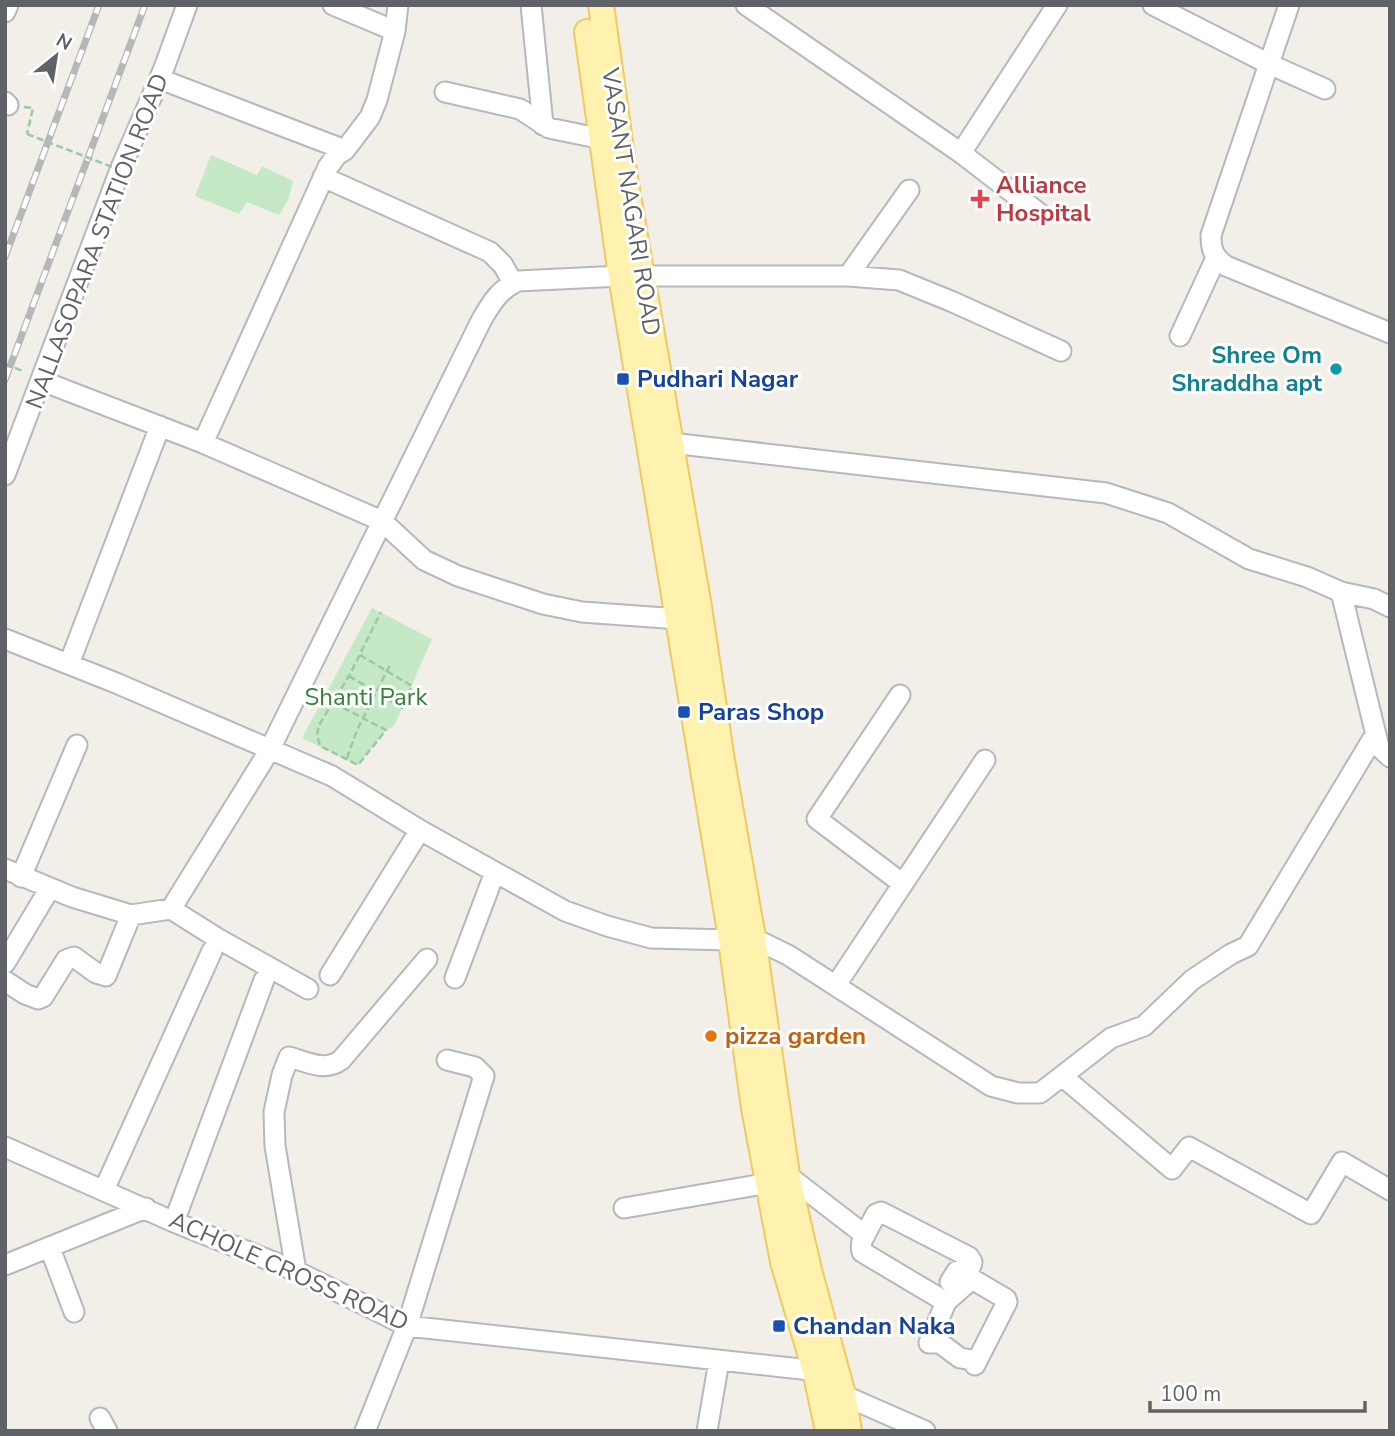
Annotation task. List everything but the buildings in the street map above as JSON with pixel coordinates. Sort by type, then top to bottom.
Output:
[{"type":"main road","name":"VASANT NAGARI ROAD","points":[[584,5],[602,139],[632,276],[742,939],[754,1108],[778,1179],[783,1262],[849,1431]]},
{"type":"main road","name":"VASANT NAGARI ROAD","points":[[601,5],[625,178],[632,276]]},
{"type":"main road","name":"VASANT NAGARI ROAD","points":[[828,1383],[828,1431]]},
{"type":"street","points":[[5,12],[8,5]]},
{"type":"street","name":"NALLASOPARA STATION ROAD","points":[[5,475],[187,5]]},
{"type":"street","points":[[333,5],[395,31]]},
{"type":"street","points":[[203,443],[323,177],[337,155],[345,150],[370,117],[395,31],[398,5]]},
{"type":"street","points":[[531,5],[543,125]]},
{"type":"street","points":[[746,5],[961,153],[1039,213]]},
{"type":"street","points":[[961,153],[1057,5]]},
{"type":"street","points":[[1153,5],[1269,64],[1325,89]]},
{"type":"street","points":[[1289,5],[1211,236],[1211,248],[1216,258],[1238,271],[1390,333]]},
{"type":"street","points":[[160,79],[345,150]]},
{"type":"street","points":[[445,92],[520,109],[543,125],[602,139]]},
{"type":"street","points":[[323,177],[490,252],[503,265],[513,283]]},
{"type":"street","points":[[848,276],[909,191]]},
{"type":"street","points":[[1181,336],[1216,258]]},
{"type":"street","points":[[171,909],[269,751],[482,319],[505,287],[518,281],[632,276],[848,276],[899,280],[1061,351]]},
{"type":"street","points":[[42,381],[203,443],[382,521],[424,560],[458,576],[543,604],[582,611],[689,613]]},
{"type":"street","points":[[69,664],[160,426]]},
{"type":"street","points":[[660,447],[1106,493],[1168,513],[1249,559],[1341,592],[1374,599],[1390,607]]},
{"type":"street","points":[[1341,592],[1385,752]]},
{"type":"street","points":[[5,639],[332,776],[419,830],[565,911],[651,938],[742,939],[788,955],[991,1086],[1018,1093],[1040,1093],[1111,1038],[1144,1026],[1192,981],[1231,954],[1248,946],[1371,740],[1385,752]]},
{"type":"street","points":[[900,695],[817,819],[903,884]]},
{"type":"street","points":[[77,745],[13,873],[131,915],[171,909],[308,989]]},
{"type":"street","points":[[836,985],[985,760]]},
{"type":"street","points":[[330,975],[419,830]]},
{"type":"street","points":[[455,978],[495,872]]},
{"type":"street","points":[[5,963],[50,888]]},
{"type":"street","points":[[5,981],[38,999],[43,997],[66,960],[74,957],[96,973],[106,976],[131,915]]},
{"type":"street","points":[[104,1189],[212,951]]},
{"type":"street","points":[[296,1271],[275,1146],[274,1112],[289,1057],[326,1067],[334,1066],[427,959]]},
{"type":"street","points":[[174,1222],[264,980]]},
{"type":"street","points":[[365,1431],[407,1326],[484,1076],[475,1067],[447,1060]]},
{"type":"street","points":[[1062,1076],[1172,1169],[1189,1147],[1311,1214],[1342,1162],[1390,1190]]},
{"type":"street","name":"ACHOLE CROSS ROAD","points":[[5,1147],[174,1222],[296,1271],[407,1326],[719,1361],[828,1383],[925,1431]]},
{"type":"street","points":[[624,1208],[778,1179],[861,1232],[864,1237]]},
{"type":"street","points":[[5,1265],[146,1208]]},
{"type":"street","points":[[946,1302],[862,1252],[860,1248],[873,1219],[881,1212],[968,1257],[972,1262],[971,1266],[957,1271],[950,1282]]},
{"type":"street","points":[[50,1248],[74,1312]]},
{"type":"street","points":[[972,1279],[1006,1299],[1006,1304],[975,1365],[972,1360],[960,1358],[940,1343],[929,1343],[946,1302],[972,1279]]},
{"type":"street","points":[[707,1431],[719,1361]]},
{"type":"path","points":[[7,103],[33,108],[27,134],[121,170]]},
{"type":"path","points":[[5,365],[23,371]]},
{"type":"path","points":[[334,703],[386,730],[358,765],[320,746],[317,735],[319,725],[349,676],[381,612]]},
{"type":"path","points":[[360,655],[412,686],[402,708],[386,698]]},
{"type":"path","points":[[346,759],[363,716],[391,663]]},
{"type":"path","points":[[349,676],[366,686]]},
{"type":"green space","points":[[211,155],[257,175],[262,166],[293,181],[289,198],[279,215],[247,202],[239,214],[195,196]]},
{"type":"green space","name":"Shanti Park","points":[[372,608],[432,639],[394,726],[386,730],[358,765],[302,738]]},
{"type":"railway","points":[[5,257],[99,5]]},
{"type":"railway","points":[[5,380],[145,5]]},
{"type":"place","name":"Alliance Hospital","points":[[980,199]]},
{"type":"place","name":"Shree Om Shraddha apt","points":[[1336,369]]},
{"type":"place","name":"Pudhari Nagar","points":[[623,379]]},
{"type":"place","name":"Paras Shop","points":[[684,712]]},
{"type":"place","name":"pizza garden","points":[[711,1036]]},
{"type":"place","name":"Chandan Naka","points":[[779,1326]]}]
